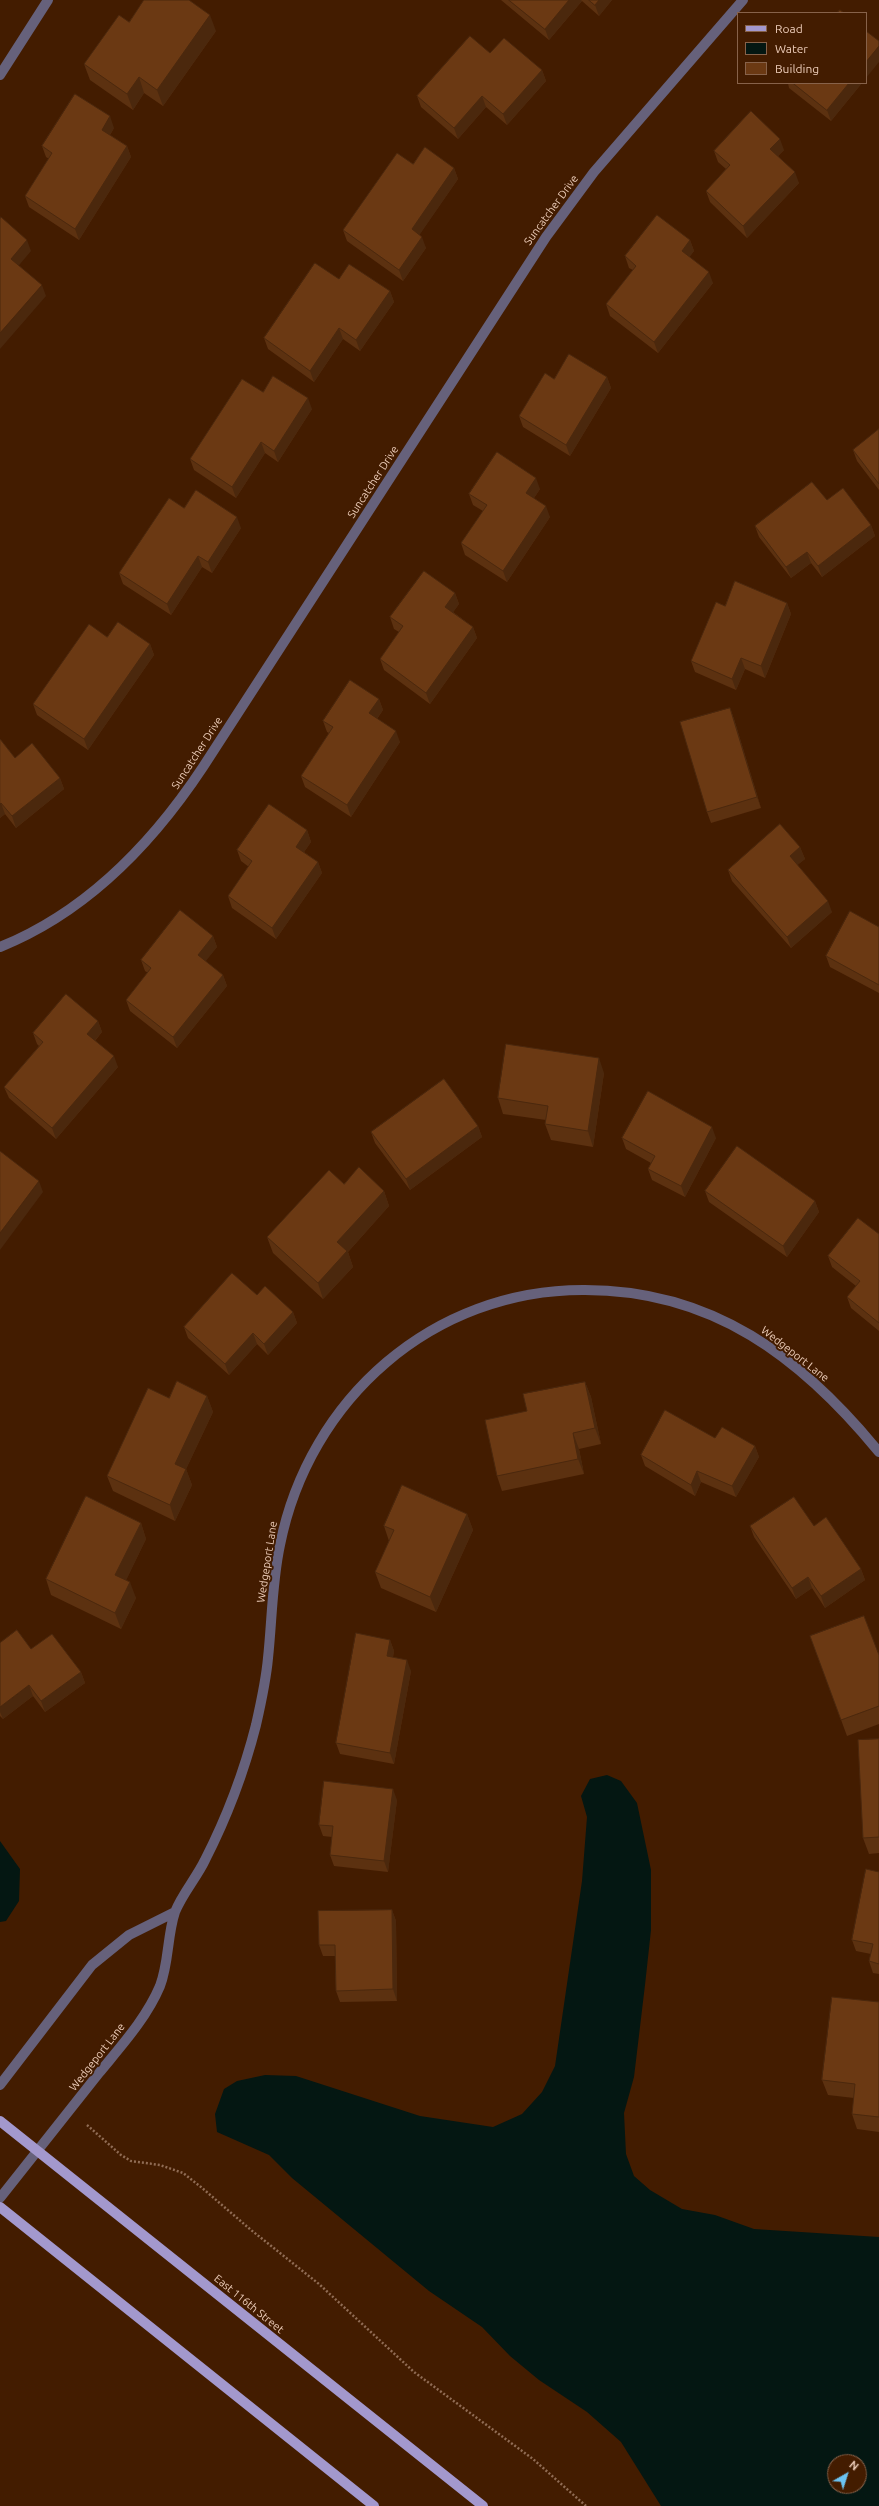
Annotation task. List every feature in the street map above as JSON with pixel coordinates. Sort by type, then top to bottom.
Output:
[{"type":"main road","name":"East 116th Street","points":[[0,2121],[483,2506]]},
{"type":"main road","points":[[0,2207],[374,2506]]},
{"type":"street","points":[[0,75],[48,0]]},
{"type":"street","name":"Suncatcher Drive","points":[[0,947],[40,928],[81,903],[121,868],[168,817],[199,772],[546,237],[594,172],[743,0]]},
{"type":"street","name":"Wedgeport Lane","points":[[0,2198],[139,2024],[160,1986],[167,1961],[175,1912],[204,1863],[226,1818],[249,1751],[268,1660],[279,1548],[286,1518],[305,1465],[341,1408],[370,1376],[422,1337],[477,1309],[540,1293],[606,1290],[652,1295],[692,1306],[716,1317],[767,1345],[825,1392],[854,1421],[879,1452]]},
{"type":"street","points":[[0,2085],[92,1965],[129,1935],[175,1912]]},
{"type":"path","points":[[86,2124],[121,2155],[131,2161],[160,2165],[183,2173],[319,2284],[414,2372],[533,2459],[586,2506]]},
{"type":"water","points":[[607,1775],[621,1781],[637,1803],[651,1870],[651,1930],[645,1985],[634,2077],[624,2113],[626,2154],[634,2176],[650,2190],[682,2209],[715,2215],[754,2229],[879,2237],[879,2506],[661,2506],[621,2442],[587,2412],[539,2380],[510,2356],[482,2327],[429,2291],[292,2178],[269,2155],[217,2132],[215,2114],[224,2089],[237,2081],[265,2075],[296,2076],[420,2116],[493,2127],[522,2114],[542,2092],[555,2066],[582,1881],[587,1817],[581,1796],[590,1779]]},
{"type":"water","points":[[0,1841],[20,1869],[19,1901],[6,1921],[0,1922]]},
{"type":"building","points":[[144,0],[189,0],[210,15],[157,90],[139,77],[127,94],[84,64],[119,15],[129,22]]},
{"type":"building","points":[[509,0],[569,0],[545,29]]},
{"type":"building","points":[[589,0],[599,0],[595,5]]},
{"type":"building","points":[[867,32],[879,41],[879,46],[867,61]]},
{"type":"building","points":[[470,36],[490,53],[504,38],[542,70],[503,114],[482,96],[454,128],[417,96]]},
{"type":"building","points":[[794,84],[848,84],[827,110]]},
{"type":"building","points":[[75,94],[110,116],[102,130],[127,146],[75,229],[25,196],[52,153],[42,146]]},
{"type":"building","points":[[751,111],[780,139],[770,149],[795,172],[743,226],[706,191],[730,165],[714,151]]},
{"type":"building","points":[[425,147],[454,168],[412,229],[422,237],[399,270],[343,230],[397,153],[413,164]]},
{"type":"building","points":[[657,215],[690,240],[682,251],[709,272],[654,342],[606,304],[636,266],[625,256]]},
{"type":"building","points":[[1,217],[27,240],[11,259],[42,285],[0,333],[0,219]]},
{"type":"building","points":[[315,263],[339,279],[349,264],[390,291],[356,340],[339,328],[310,371],[264,338]]},
{"type":"building","points":[[569,354],[607,377],[566,445],[519,416],[545,373],[554,379]]},
{"type":"building","points":[[273,376],[308,398],[274,451],[261,442],[232,487],[190,459],[242,379],[263,392]]},
{"type":"building","points":[[879,429],[879,484],[853,450]]},
{"type":"building","points":[[497,452],[536,478],[526,493],[546,506],[503,571],[461,543],[487,505],[469,494]]},
{"type":"building","points":[[812,482],[827,500],[843,488],[871,525],[818,566],[807,552],[786,567],[755,526]]},
{"type":"building","points":[[196,490],[237,517],[208,562],[198,556],[167,604],[119,573],[169,498],[184,508]]},
{"type":"building","points":[[424,571],[455,593],[445,607],[473,627],[426,693],[380,659],[403,626],[390,617]]},
{"type":"building","points":[[735,581],[787,603],[761,666],[741,658],[732,679],[691,661],[716,602],[725,606]]},
{"type":"building","points":[[118,622],[150,644],[84,739],[33,704],[89,624],[107,637]]},
{"type":"building","points":[[350,680],[379,699],[369,713],[396,731],[347,805],[301,776],[333,727],[323,721]]},
{"type":"building","points":[[730,708],[757,797],[707,812],[680,722]]},
{"type":"building","points":[[0,739],[15,758],[32,743],[60,778],[12,816],[1,803],[0,804]]},
{"type":"building","points":[[269,804],[307,830],[296,847],[318,862],[272,928],[228,896],[252,861],[237,850]]},
{"type":"building","points":[[780,824],[800,847],[790,856],[828,901],[787,937],[728,870]]},
{"type":"building","points":[[180,910],[213,936],[198,955],[223,975],[173,1037],[126,1000],[151,968],[141,960]]},
{"type":"building","points":[[850,911],[879,927],[879,985],[826,956]]},
{"type":"building","points":[[66,994],[98,1021],[87,1034],[114,1056],[52,1128],[4,1087],[43,1042],[33,1033]]},
{"type":"building","points":[[506,1044],[599,1058],[588,1131],[545,1124],[548,1106],[498,1098]]},
{"type":"building","points":[[444,1079],[478,1126],[406,1179],[371,1132]]},
{"type":"building","points":[[648,1091],[712,1127],[681,1186],[648,1169],[655,1156],[622,1138]]},
{"type":"building","points":[[737,1146],[815,1201],[783,1246],[705,1191]]},
{"type":"building","points":[[0,1151],[39,1181],[0,1233]]},
{"type":"building","points":[[359,1167],[384,1191],[337,1242],[347,1251],[318,1283],[267,1237],[329,1170],[344,1184]]},
{"type":"building","points":[[858,1218],[879,1234],[879,1323],[847,1297],[860,1281],[828,1256]]},
{"type":"building","points":[[232,1273],[257,1295],[265,1286],[293,1312],[264,1344],[253,1333],[225,1364],[184,1327]]},
{"type":"building","points":[[177,1381],[207,1396],[175,1464],[186,1469],[170,1505],[107,1476],[148,1388],[169,1398]]},
{"type":"building","points":[[585,1382],[595,1428],[573,1433],[578,1459],[497,1476],[485,1420],[527,1411],[523,1394]]},
{"type":"building","points":[[665,1410],[715,1438],[722,1427],[755,1446],[732,1486],[697,1471],[691,1485],[641,1455]]},
{"type":"building","points":[[402,1485],[467,1514],[430,1597],[375,1572],[394,1530],[384,1526]]},
{"type":"building","points":[[86,1496],[141,1523],[115,1575],[130,1582],[115,1613],[46,1579]]},
{"type":"building","points":[[794,1497],[814,1526],[826,1517],[861,1569],[821,1596],[808,1577],[792,1588],[750,1526]]},
{"type":"building","points":[[864,1616],[879,1655],[879,1706],[841,1720],[810,1636]]},
{"type":"building","points":[[17,1630],[31,1649],[52,1634],[81,1672],[41,1701],[29,1685],[0,1707],[0,1643]]},
{"type":"building","points":[[356,1633],[390,1640],[387,1656],[407,1660],[390,1753],[336,1743]]},
{"type":"building","points":[[879,1739],[879,1837],[863,1838],[858,1740]]},
{"type":"building","points":[[324,1781],[393,1789],[384,1861],[330,1855],[333,1826],[319,1825]]},
{"type":"building","points":[[866,1869],[879,1872],[879,1964],[869,1961],[873,1944],[852,1940]]},
{"type":"building","points":[[392,1910],[393,1989],[336,1991],[335,1945],[319,1945],[318,1911]]},
{"type":"building","points":[[832,1997],[879,2002],[879,2117],[852,2114],[855,2084],[822,2080]]}]
